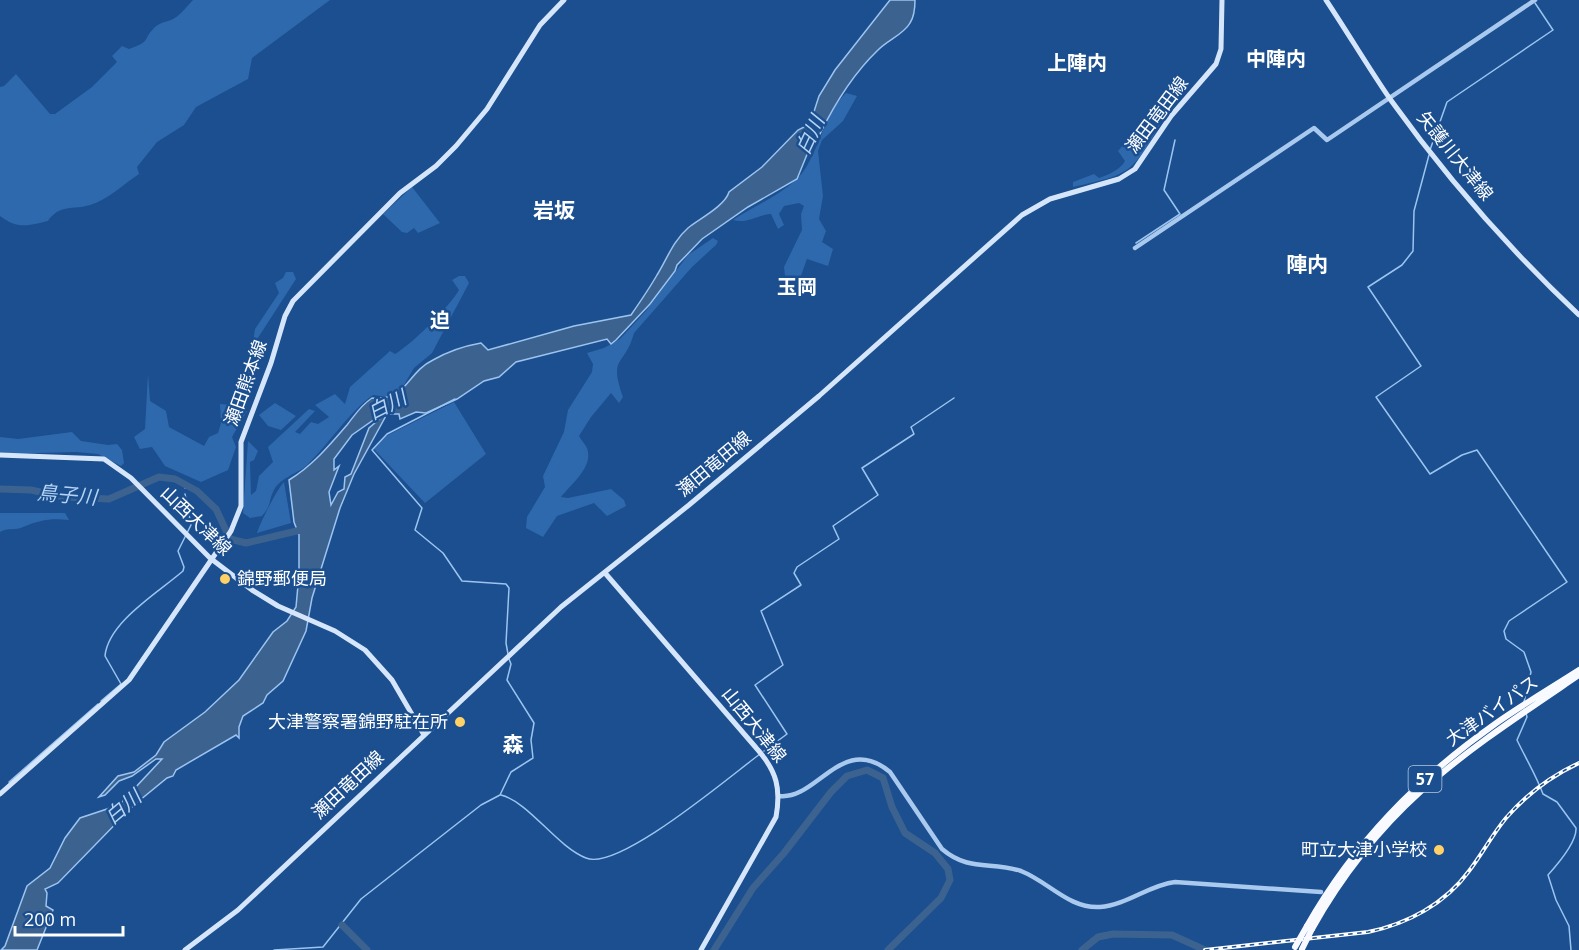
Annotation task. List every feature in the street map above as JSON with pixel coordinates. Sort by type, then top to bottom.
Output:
[{"type":"highway","name":"大津バイパス","points":[[1298,949],[1352,856],[1409,793],[1495,724],[1579,670]]},
{"type":"highway","name":"大津バイパス","points":[[1309,927],[1356,858],[1413,796],[1471,748],[1579,675]]},
{"type":"main road","name":"瀬田熊本線","points":[[0,794],[129,680],[210,558],[231,531],[241,506],[241,442],[271,363],[285,316],[293,301],[400,193],[436,166],[456,146],[487,109],[540,24],[564,0]]},
{"type":"main road","name":"瀬田竜田線","points":[[185,950],[238,910],[561,607],[819,396],[1022,215],[1050,199],[1112,181],[1135,168],[1171,116],[1216,64],[1221,48],[1222,0]]},
{"type":"main road","name":"矢護川大津線","points":[[1326,0],[1389,97],[1449,176],[1547,285],[1579,315]]},
{"type":"main road","name":"山西大津線","points":[[0,456],[104,459],[133,480],[210,558],[278,606],[358,645],[375,659],[392,680],[424,735]]},
{"type":"main road","name":"山西大津線","points":[[605,573],[760,753],[777,776],[779,796],[776,817],[701,950]]},
{"type":"street","points":[[1135,248],[1314,128],[1327,140],[1535,0]]},
{"type":"street","points":[[779,796],[792,796],[799,793],[832,768],[856,761],[878,763],[890,772],[942,849],[952,858],[972,865],[1020,871],[1063,897],[1084,906],[1112,905],[1158,885],[1175,882],[1322,892]]},
{"type":"shaded area","points":[[193,0],[330,0],[252,58],[248,79],[196,107],[184,125],[157,142],[137,167],[139,174],[109,196],[90,205],[62,210],[48,221],[34,224],[17,225],[0,216],[0,87],[16,74],[50,114],[55,114],[92,87],[117,62],[112,56],[122,46],[129,49],[141,44],[156,26],[177,16]]},
{"type":"shaded area","points":[[846,93],[857,96],[843,121],[822,140],[818,151],[823,196],[819,219],[826,231],[822,242],[833,249],[828,266],[807,259],[794,295],[787,293],[784,267],[802,230],[801,214],[804,206],[799,203],[784,206],[779,214],[784,225],[778,229],[771,214],[743,221],[733,220],[796,180],[810,161],[832,112]]},
{"type":"shaded area","points":[[1160,118],[1162,121],[1144,151],[1128,169],[1108,179],[1073,187],[1073,182],[1094,174],[1099,178],[1117,170],[1125,161],[1118,151],[1128,139],[1136,141],[1145,130],[1150,133]]},
{"type":"shaded area","points":[[412,187],[440,223],[418,233],[414,228],[407,233],[402,232],[383,214]]},
{"type":"shaded area","points":[[713,238],[718,241],[716,245],[692,267],[634,333],[618,367],[617,374],[623,397],[619,403],[611,393],[579,436],[587,448],[587,462],[580,475],[561,497],[568,498],[611,489],[624,500],[626,506],[607,516],[594,503],[557,516],[543,537],[526,528],[527,517],[545,487],[543,476],[564,432],[568,410],[592,372],[593,364],[587,353],[604,348],[620,339],[645,312],[688,255]]},
{"type":"shaded area","points":[[286,272],[293,272],[296,279],[254,344],[253,389],[246,404],[234,401],[250,362],[255,329],[279,293],[275,283],[283,278]]},
{"type":"shaded area","points":[[465,276],[469,283],[432,353],[414,368],[402,388],[388,397],[373,395],[364,402],[306,466],[275,487],[269,506],[262,516],[250,518],[243,513],[248,441],[258,451],[254,460],[250,462],[251,495],[256,491],[259,476],[273,462],[268,447],[309,409],[315,411],[295,432],[300,434],[311,422],[318,424],[329,417],[315,405],[335,394],[345,404],[350,387],[390,351],[395,354],[430,325],[459,290],[452,280]]},
{"type":"shaded area","points":[[148,374],[150,401],[166,411],[169,427],[204,446],[209,437],[218,433],[221,423],[220,404],[241,406],[247,411],[232,437],[236,447],[228,470],[201,482],[165,466],[152,447],[140,449],[134,437],[145,429]]},
{"type":"shaded area","points":[[454,402],[486,454],[425,503],[373,448],[386,436]]},
{"type":"shaded area","points":[[275,403],[296,416],[281,430],[268,426],[259,415]]},
{"type":"shaded area","points":[[72,432],[81,441],[117,444],[122,450],[124,463],[121,466],[98,454],[76,452],[0,454],[0,437],[18,439]]},
{"type":"shaded area","points":[[284,482],[291,523],[257,533],[269,506]]},
{"type":"shaded area","points":[[0,513],[65,513],[69,520],[45,520],[0,532]]},
{"type":"water","name":"白川","points":[[890,0],[915,0],[913,15],[907,27],[878,50],[860,69],[838,100],[820,134],[815,135],[797,179],[748,207],[702,239],[677,265],[650,304],[611,344],[607,339],[516,362],[499,377],[484,381],[457,399],[426,413],[416,412],[400,419],[399,414],[387,414],[354,474],[340,508],[312,598],[306,631],[283,681],[267,695],[263,703],[243,716],[239,727],[239,738],[236,735],[176,770],[173,776],[167,778],[134,805],[58,883],[45,889],[46,906],[53,910],[37,950],[1,950],[5,946],[27,886],[50,868],[65,838],[80,818],[119,805],[162,759],[156,759],[132,776],[119,781],[105,795],[99,797],[118,776],[134,772],[156,755],[164,742],[205,712],[239,680],[273,632],[287,621],[296,607],[299,535],[294,522],[289,480],[320,455],[368,401],[372,398],[384,398],[400,391],[424,365],[438,357],[475,344],[481,343],[488,350],[574,326],[631,315],[683,233],[717,207],[729,192],[762,167],[798,130],[810,124],[819,96],[835,70]],"holes":[[[382,414],[382,417],[369,428],[351,474],[345,477],[344,489],[338,492],[331,505],[329,492],[339,466],[334,470],[334,459],[352,435]]]},
{"type":"waterway","points":[[1430,150],[1447,102],[1553,30],[1535,3]]},
{"type":"waterway","points":[[1136,243],[1180,214],[1164,190],[1175,140]]},
{"type":"waterway","points":[[1429,155],[1414,211],[1413,251],[1402,265],[1368,287],[1421,366],[1376,397],[1430,474],[1462,455],[1477,450],[1567,582],[1509,621],[1504,631],[1506,639],[1524,652],[1531,672],[1524,702]]},
{"type":"waterway","points":[[764,751],[787,734],[755,685],[783,665],[761,611],[801,585],[794,573],[797,567],[839,539],[833,526],[878,495],[862,468],[914,434],[911,427],[954,398]]},
{"type":"waterway","points":[[455,399],[387,434],[372,450],[422,508],[415,530],[443,553],[462,581],[506,584],[509,588],[506,643],[508,654]]},
{"type":"waterway","name":"鳥子川","points":[[0,489],[31,490],[63,497],[109,499],[159,477],[175,479],[197,491],[216,509],[230,539],[246,543],[305,529]]},
{"type":"waterway","points":[[101,701],[121,684],[105,656],[108,643],[115,631],[136,609],[183,571],[184,567],[178,551],[191,525],[185,494]]},
{"type":"waterway","points":[[274,950],[323,947],[361,899],[481,805],[500,795],[511,772],[533,758],[531,740],[534,723],[507,680],[511,664],[509,659]]},
{"type":"waterway","points":[[9,782],[98,704]]},
{"type":"waterway","points":[[1526,713],[1527,717],[1517,740],[1543,794],[1557,802],[1576,828],[1570,846],[1548,875],[1556,900],[1569,926],[1571,950]]},
{"type":"waterway","points":[[501,795],[522,806],[575,852],[586,858],[601,858],[622,851],[674,820],[760,754]]},
{"type":"waterway","points":[[714,950],[753,888],[784,853],[831,792],[847,776],[867,770],[883,778],[892,807],[905,833],[935,853],[948,869],[950,880],[941,898],[888,950]]},
{"type":"waterway","points":[[342,925],[367,950]]},
{"type":"waterway","points":[[1082,950],[1098,937],[1113,934],[1172,935],[1205,950]]},
{"type":"railway","points":[[1205,950],[1368,932],[1411,918],[1437,903],[1459,883],[1501,824],[1522,802],[1549,780],[1579,763]]},
{"type":"place","name":"錦野郵便局","points":[[225,579]]},
{"type":"place","name":"大津警察署錦野駐在所","points":[[460,722]]},
{"type":"place","name":"町立大津小学校","points":[[1439,850]]},
{"type":"district","name":"中陣内","points":[[1276,59]]},
{"type":"district","name":"上陣内","points":[[1077,63]]},
{"type":"district","name":"岩坂","points":[[554,211]]},
{"type":"district","name":"陣内","points":[[1307,265]]},
{"type":"district","name":"玉岡","points":[[797,287]]},
{"type":"district","name":"迫","points":[[440,320]]},
{"type":"district","name":"森","points":[[513,745]]}]
